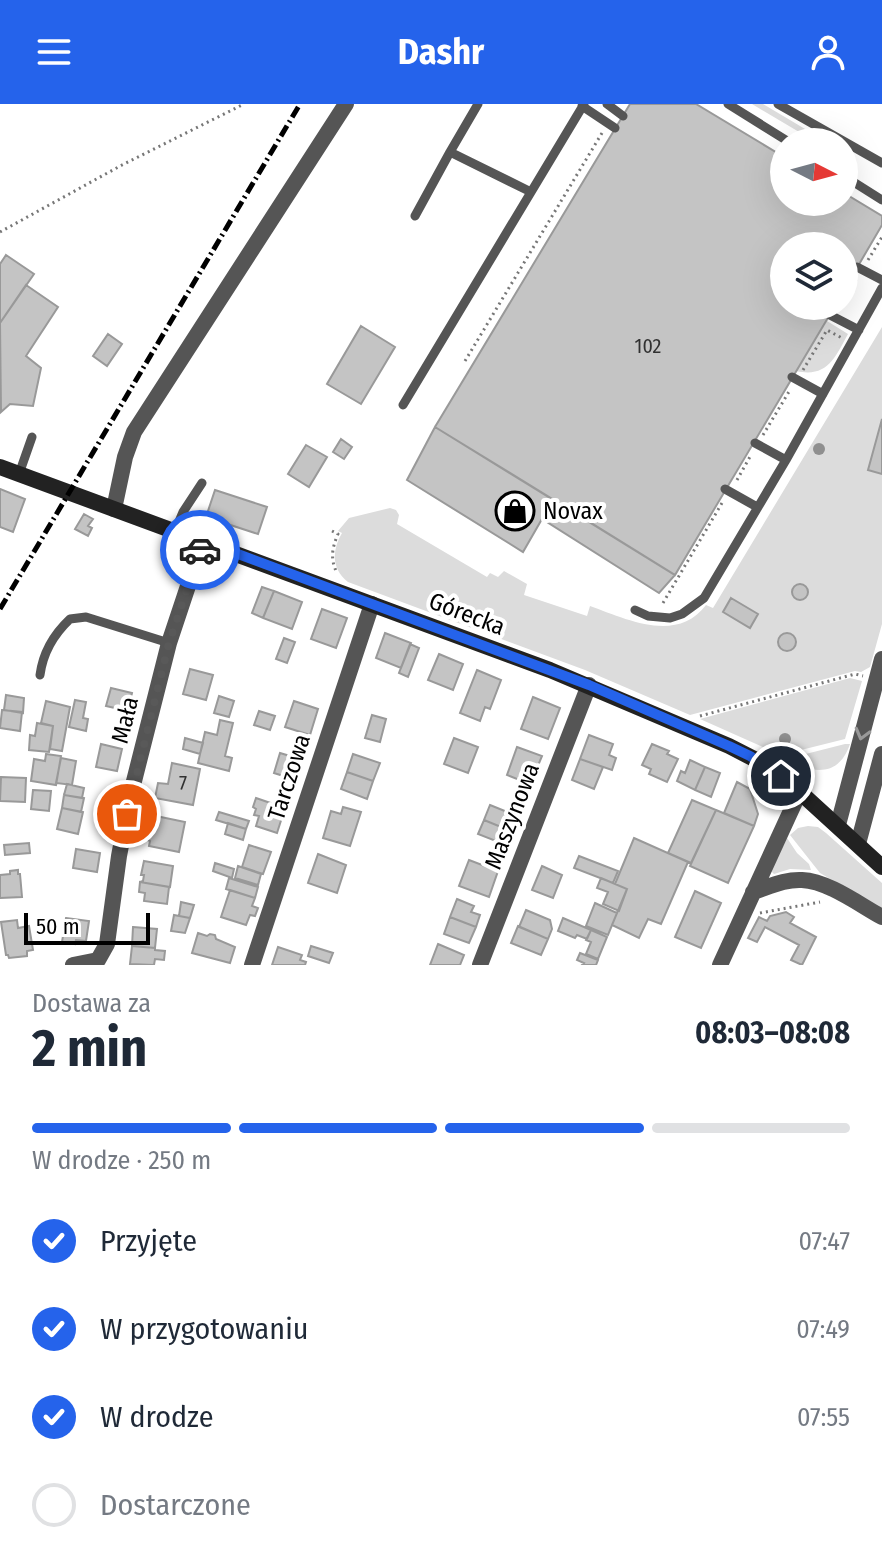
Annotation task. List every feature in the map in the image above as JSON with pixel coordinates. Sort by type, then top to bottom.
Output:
[{"type":"street","points":[[114,509],[125,457],[134,432],[346,104]]},
{"type":"street","name":"Górecka","points":[[0,467],[589,685],[750,756],[800,791],[882,867]]},
{"type":"street","name":"Mała","points":[[99,962],[107,944],[131,793],[169,643],[203,541]]},
{"type":"street","name":"Tarczowa","points":[[252,965],[372,604]]},
{"type":"street","points":[[838,825],[882,659]]},
{"type":"street","name":"Maszynowa","points":[[480,965],[589,685]]},
{"type":"street","points":[[858,844],[882,754]]},
{"type":"street","points":[[720,965],[757,899],[800,791]]},
{"type":"street","points":[[757,899],[783,882],[802,880],[831,888],[882,917]]},
{"type":"street","points":[[73,965],[99,962]]},
{"type":"lane","points":[[415,216],[478,104]]},
{"type":"lane","points":[[607,104],[623,116]]},
{"type":"lane","points":[[728,104],[770,130]]},
{"type":"lane","points":[[778,104],[882,163]]},
{"type":"lane","points":[[403,405],[583,105],[612,126]]},
{"type":"lane","points":[[450,152],[531,192]]},
{"type":"lane","points":[[858,185],[882,200]]},
{"type":"lane","points":[[860,268],[882,280]]},
{"type":"lane","points":[[635,610],[670,618],[682,614],[704,598],[882,288]]},
{"type":"lane","points":[[840,320],[859,330]]},
{"type":"lane","points":[[794,379],[823,394]]},
{"type":"lane","points":[[19,474],[32,437]]},
{"type":"lane","points":[[756,444],[786,460]]},
{"type":"lane","points":[[175,531],[202,483]]},
{"type":"lane","points":[[728,490],[757,507]]},
{"type":"lane","points":[[40,675],[49,644],[70,619],[86,617],[169,643]]},
{"type":"path","points":[[0,232],[122,165],[244,104]]},
{"type":"path","points":[[465,361],[612,126]]},
{"type":"path","points":[[858,272],[882,237]]},
{"type":"path","points":[[655,617],[794,379],[827,330],[852,343]]},
{"type":"path","points":[[332,531],[338,534],[332,561],[341,579]]},
{"type":"path","points":[[692,718],[855,674],[876,679]]},
{"type":"path","points":[[757,899],[752,913],[828,900]]},
{"type":"shaded area","points":[[752,104],[763,104],[803,128],[792,128]]},
{"type":"shaded area","points":[[827,321],[848,334],[839,351],[823,369],[815,372],[796,371]]},
{"type":"shaded area","points":[[882,327],[882,419],[868,470],[882,474],[882,624],[870,667],[861,672],[855,671],[690,715],[585,670],[348,582],[338,571],[335,553],[342,533],[338,531],[349,518],[390,508],[399,515],[397,524],[487,577],[490,573],[498,577],[504,571],[527,584],[524,595],[587,616],[590,606],[651,625],[681,623],[694,617],[706,605],[713,608]]},
{"type":"shaded area","points":[[850,678],[862,681],[845,739],[781,755],[700,719]]},
{"type":"shaded area","points":[[850,744],[845,755],[831,768],[814,770],[785,761],[786,759]]},
{"type":"shaded area","points":[[818,827],[826,833],[882,883],[882,909],[820,873],[790,835],[798,828]]},
{"type":"shaded area","points":[[787,838],[811,870],[790,869],[774,874],[771,871]]},
{"type":"building","points":[[630,104],[696,104],[770,149],[770,216],[858,216],[858,201],[882,216],[882,225],[858,266],[858,232],[770,232],[770,320],[827,320],[675,575],[435,427]]},
{"type":"building","points":[[6,255],[34,274],[0,323],[0,264]]},
{"type":"building","points":[[26,285],[58,307],[26,356],[41,368],[33,406],[10,404],[1,412],[0,323]]},
{"type":"building","points":[[361,326],[395,347],[361,404],[327,384]]},
{"type":"building","points":[[108,334],[122,344],[107,366],[93,356]]},
{"type":"building","points":[[882,419],[882,474],[868,470]]},
{"type":"building","name":"Novax","points":[[435,427],[675,575],[659,593],[542,519],[523,552],[407,480]]},
{"type":"building","points":[[341,439],[352,447],[344,459],[333,452]]},
{"type":"building","points":[[306,445],[327,457],[309,487],[288,474]]},
{"type":"building","points":[[0,489],[25,499],[13,532],[0,527]]},
{"type":"building","points":[[215,490],[267,507],[258,534],[206,517]]},
{"type":"building","points":[[84,514],[93,519],[88,526],[92,528],[88,536],[75,529]]},
{"type":"building","points":[[800,584],[808,592],[800,600],[792,592]]},
{"type":"building","points":[[262,587],[274,591],[263,618],[252,613]]},
{"type":"building","points":[[274,591],[302,602],[292,629],[263,618]]},
{"type":"building","points":[[731,598],[758,614],[750,628],[723,612]]},
{"type":"building","points":[[322,609],[347,618],[336,648],[311,639]]},
{"type":"building","points":[[385,633],[411,643],[401,668],[376,658]]},
{"type":"building","points":[[787,633],[796,642],[787,651],[778,642]]},
{"type":"building","points":[[284,638],[295,642],[287,663],[276,659]]},
{"type":"building","points":[[410,644],[419,648],[408,677],[399,673]]},
{"type":"building","points":[[439,654],[463,664],[453,690],[428,680]]},
{"type":"building","points":[[190,669],[213,675],[206,700],[183,694]]},
{"type":"building","points":[[477,670],[501,680],[490,709],[485,707],[480,721],[460,713]]},
{"type":"building","points":[[111,688],[132,693],[128,711],[106,706]]},
{"type":"building","points":[[6,695],[24,698],[23,713],[4,710]]},
{"type":"building","points":[[219,696],[234,701],[229,717],[214,713]]},
{"type":"building","points":[[533,697],[560,708],[548,739],[521,729]]},
{"type":"building","points":[[75,700],[86,702],[83,718],[88,719],[86,731],[69,727]]},
{"type":"building","points":[[46,701],[70,707],[62,751],[50,749],[53,726],[41,723]]},
{"type":"building","points":[[294,701],[318,709],[310,735],[285,727]]},
{"type":"building","points":[[2,710],[22,712],[20,731],[0,728]]},
{"type":"building","points":[[259,711],[275,716],[270,730],[254,725]]},
{"type":"building","points":[[372,715],[386,719],[380,742],[365,738]]},
{"type":"building","points":[[220,720],[233,723],[225,756],[232,758],[229,771],[198,763],[205,732],[217,735]]},
{"type":"building","points":[[37,723],[53,726],[49,752],[29,750],[30,735],[35,736]]},
{"type":"building","points":[[589,735],[613,744],[609,755],[616,758],[612,770],[580,759]]},
{"type":"building","points":[[185,738],[203,743],[200,754],[183,749]]},
{"type":"building","points":[[454,738],[478,747],[468,773],[444,764]]},
{"type":"building","points":[[101,744],[122,749],[117,771],[96,767]]},
{"type":"building","points":[[652,744],[669,751],[667,754],[678,759],[667,782],[649,774],[651,769],[642,765]]},
{"type":"building","points":[[517,747],[542,756],[537,768],[533,767],[527,783],[507,775]]},
{"type":"building","points":[[280,753],[300,759],[293,779],[274,773]]},
{"type":"building","points":[[46,754],[61,756],[56,785],[31,781],[34,759],[45,761]]},
{"type":"building","points":[[353,754],[380,763],[373,781],[347,772]]},
{"type":"building","points":[[61,758],[76,761],[72,785],[56,783]]},
{"type":"building","points":[[580,759],[603,767],[594,789],[572,780]]},
{"type":"building","points":[[690,760],[705,767],[695,790],[677,781],[681,771],[685,773]]},
{"type":"building","points":[[172,763],[200,769],[193,805],[155,798],[158,783],[168,784]]},
{"type":"building","points":[[705,767],[720,773],[711,797],[695,790]]},
{"type":"building","points":[[347,772],[373,781],[367,799],[341,789]]},
{"type":"building","points":[[1,777],[26,778],[25,802],[0,801]]},
{"type":"building","points":[[737,782],[750,789],[758,814],[754,826],[724,813]]},
{"type":"building","points":[[67,784],[84,788],[82,798],[64,795]]},
{"type":"building","points":[[33,790],[51,791],[49,811],[31,809]]},
{"type":"building","points":[[64,795],[84,798],[81,812],[62,808]]},
{"type":"building","points":[[256,798],[285,808],[277,833],[256,826],[259,816],[254,815],[256,809],[253,807]]},
{"type":"building","points":[[692,800],[716,810],[691,863],[668,853]]},
{"type":"building","points":[[490,805],[517,816],[511,831],[484,820]]},
{"type":"building","points":[[343,807],[361,812],[350,846],[323,838],[331,811],[341,814]]},
{"type":"building","points":[[62,808],[83,812],[78,834],[57,829]]},
{"type":"building","points":[[716,810],[754,826],[728,883],[690,866]]},
{"type":"building","points":[[219,812],[249,821],[246,829],[216,820]]},
{"type":"building","points":[[156,816],[185,822],[179,852],[149,846],[150,841],[145,839],[150,820],[155,821]]},
{"type":"building","points":[[484,820],[511,831],[506,845],[478,834]]},
{"type":"building","points":[[228,823],[246,829],[243,840],[225,834]]},
{"type":"building","points":[[634,838],[688,862],[661,924],[648,919],[639,938],[612,925],[627,889],[615,884]]},
{"type":"building","points":[[29,843],[30,853],[5,855],[4,845]]},
{"type":"building","points":[[249,845],[271,852],[263,874],[242,867]]},
{"type":"building","points":[[76,849],[100,853],[97,872],[73,868]]},
{"type":"building","points":[[318,854],[346,865],[337,893],[308,883]]},
{"type":"building","points":[[579,856],[618,871],[613,883],[574,868]]},
{"type":"building","points":[[469,860],[498,871],[489,897],[459,886]]},
{"type":"building","points":[[144,861],[173,866],[170,887],[140,882],[143,881]]},
{"type":"building","points":[[215,863],[234,869],[232,878],[213,871]]},
{"type":"building","points":[[238,866],[261,874],[258,885],[235,878]]},
{"type":"building","points":[[542,866],[562,875],[553,898],[532,890]]},
{"type":"building","points":[[18,870],[22,897],[0,898],[0,875]]},
{"type":"building","points":[[229,878],[258,887],[255,898],[226,889]]},
{"type":"building","points":[[601,878],[627,889],[619,911],[603,904],[608,892],[597,888]]},
{"type":"building","points":[[140,882],[169,887],[167,904],[144,901],[145,893],[139,892]]},
{"type":"building","points":[[230,890],[255,898],[252,906],[258,908],[255,916],[250,915],[246,925],[221,917]]},
{"type":"building","points":[[695,891],[721,903],[701,948],[675,937]]},
{"type":"building","points":[[457,899],[474,906],[471,912],[480,915],[476,927],[450,917]]},
{"type":"building","points":[[181,902],[194,905],[190,918],[179,916]]},
{"type":"building","points":[[595,903],[617,913],[608,935],[586,926]]},
{"type":"building","points":[[526,910],[550,920],[552,929],[548,939],[519,927]]},
{"type":"building","points":[[786,912],[794,917],[790,923],[816,937],[802,965],[791,960],[799,945],[765,927],[757,942],[748,938],[759,917],[767,921],[770,916]]},
{"type":"building","points":[[174,915],[190,918],[185,933],[171,931]]},
{"type":"building","points":[[450,917],[476,927],[469,943],[444,934]]},
{"type":"building","points":[[66,918],[89,921],[86,941],[76,940],[75,944],[62,942]]},
{"type":"building","points":[[563,918],[591,930],[587,939],[558,931]]},
{"type":"building","points":[[17,920],[18,928],[29,926],[33,950],[27,951],[27,956],[9,958],[1,922]]},
{"type":"building","points":[[518,926],[548,939],[541,955],[511,943]]},
{"type":"building","points":[[133,927],[157,929],[155,948],[132,946]]},
{"type":"building","points":[[591,930],[607,937],[598,959],[586,954],[591,942],[586,940]]},
{"type":"building","points":[[198,933],[215,935],[216,939],[235,947],[230,963],[192,953]]},
{"type":"building","points":[[438,944],[464,955],[460,965],[430,965]]},
{"type":"building","points":[[132,946],[165,951],[164,960],[155,959],[154,965],[130,964]]},
{"type":"building","points":[[311,946],[333,953],[329,963],[308,956]]},
{"type":"building","points":[[278,947],[302,955],[300,960],[306,962],[305,965],[272,965]]},
{"type":"building","points":[[580,953],[598,960],[596,965],[582,965],[584,963],[577,960]]},
{"type":"railway","points":[[0,609],[300,104]]},
{"type":"way so far","points":[[127,814],[169,643],[200,550]]},
{"type":"place","name":"Novax","points":[[515,511]]},
{"type":"route","points":[[200,550],[203,541],[589,685],[729,746],[781,776]]}]
